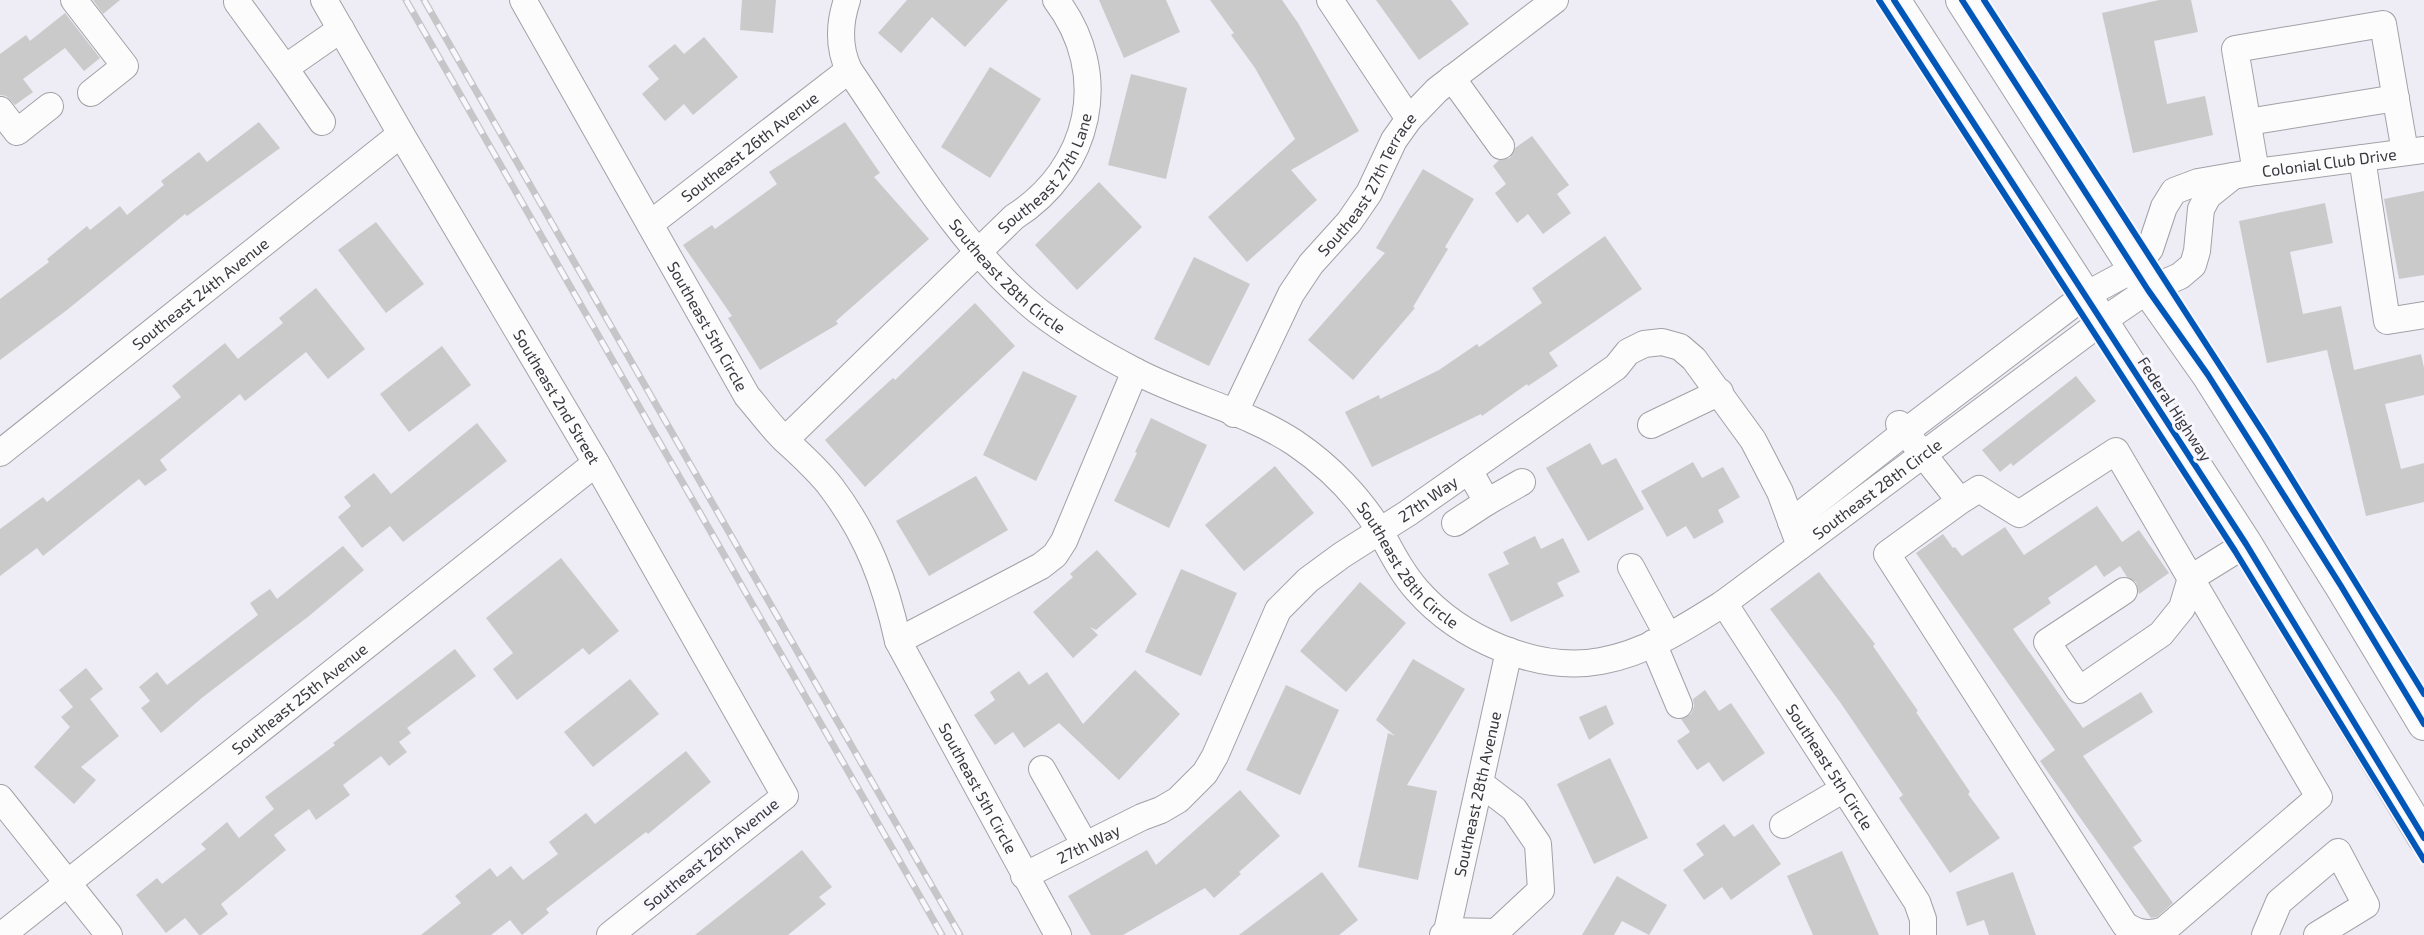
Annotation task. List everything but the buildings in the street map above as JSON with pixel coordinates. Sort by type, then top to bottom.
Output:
[{"type":"main road","name":"Federal Highway","points":[[1894,0],[2084,296],[2164,414],[2246,544],[2424,838]]},
{"type":"main road","points":[[1960,2],[2141,279],[2208,375],[2424,724]]},
{"type":"street","points":[[74,0],[125,66],[91,93]]},
{"type":"street","name":"Southeast 2nd Street","points":[[324,0],[596,463],[785,796]]},
{"type":"street","name":"Southeast 5th Circle","points":[[523,0],[747,396],[785,440],[830,486],[855,520],[878,568],[889,599],[898,641],[1058,935]]},
{"type":"street","name":"Southeast 28th Circle","points":[[847,0],[840,37],[842,55],[849,70],[956,224],[979,252],[1039,311],[1099,351],[1135,371],[1177,392],[1260,423],[1295,443],[1327,468],[1355,497],[1380,531],[1396,562],[1417,591],[1443,615],[1472,635],[1529,657],[1564,662],[1600,662],[1634,652],[1660,640],[1724,603],[2101,322]]},
{"type":"street","name":"Southeast 27th Lane","points":[[785,440],[1014,218],[1029,208],[1056,183],[1066,168],[1081,135],[1088,99],[1085,63],[1074,28],[1056,0]]},
{"type":"street","points":[[1330,0],[1409,119]]},
{"type":"street","name":"Southeast 27th Terrace","points":[[1234,414],[1291,294],[1311,264],[1349,222],[1369,193],[1394,140],[1409,119],[1422,104],[1452,78],[1555,0]]},
{"type":"street","points":[[237,2],[322,122]]},
{"type":"street","points":[[2245,174],[2248,122],[2235,49],[2384,24],[2396,98],[2415,151]]},
{"type":"street","points":[[285,68],[341,28]]},
{"type":"street","name":"Southeast 26th Avenue","points":[[650,224],[849,70]]},
{"type":"street","points":[[1452,78],[1501,146]]},
{"type":"street","points":[[2248,122],[2396,98]]},
{"type":"street","points":[[0,110],[17,132],[50,106]]},
{"type":"street","name":"Southeast 24th Avenue","points":[[0,453],[401,134]]},
{"type":"street","name":"Colonial Club Drive","points":[[2101,322],[2141,279],[2164,207],[2174,191],[2198,182],[2245,174],[2415,151]]},
{"type":"street","points":[[2362,158],[2387,321],[2424,315]]},
{"type":"street","name":"Colonial Club Drive","points":[[2141,279],[2180,276],[2193,266],[2197,251],[2201,209],[2208,196],[2245,174]]},
{"type":"street","name":"Southeast 28th Circle","points":[[1791,522],[1902,428],[2084,296],[2141,279]]},
{"type":"street","name":"27th Way","points":[[1024,876],[1161,810],[1193,788],[1215,756],[1278,610],[1308,580],[1616,367],[1628,352],[1644,344],[1662,342],[1680,347],[1694,359],[1720,392],[1753,440],[1780,492],[1800,546]]},
{"type":"street","points":[[898,641],[1041,566],[1054,555],[1064,541],[1135,371]]},
{"type":"street","points":[[1651,424],[1720,392]]},
{"type":"street","points":[[1902,428],[1960,501]]},
{"type":"street","points":[[2116,451],[2319,797],[2164,930],[2144,933],[2125,925],[1887,554],[1960,501],[1979,489],[2019,514],[2116,451]]},
{"type":"street","name":"Southeast 25th Avenue","points":[[2,935],[596,463]]},
{"type":"street","points":[[1469,470],[1487,502]]},
{"type":"street","points":[[1455,523],[1522,482]]},
{"type":"street","points":[[2124,591],[2046,642],[2079,690],[2161,634],[2182,608],[2191,578],[2246,544]]},
{"type":"street","points":[[1631,567],[1660,640],[1679,705]]},
{"type":"street","name":"Southeast 5th Circle","points":[[1724,603],[1917,902],[1923,919],[1923,935]]},
{"type":"street","name":"Southeast 28th Avenue","points":[[1445,933],[1509,651]]},
{"type":"street","points":[[1042,769],[1085,845]]},
{"type":"street","points":[[1445,933],[1496,932],[1541,890],[1538,844],[1514,809],[1480,783]]},
{"type":"street","points":[[1783,825],[1844,789]]},
{"type":"street","name":"Southeast 26th Avenue","points":[[610,935],[785,796]]},
{"type":"street","points":[[0,798],[109,935]]},
{"type":"street","points":[[2271,934],[2279,902],[2338,852],[2366,905],[2317,935]]},
{"type":"railway","points":[[406,0],[942,935]]},
{"type":"railway","points":[[424,0],[960,935]]},
{"type":"cycle path","points":[[1879,0],[2235,551],[2424,860]]},
{"type":"cycle path","points":[[1894,0],[2246,544],[2424,838]]},
{"type":"cycle path","points":[[1962,0],[2148,290],[2208,375],[2341,586],[2424,724]]},
{"type":"cycle path","points":[[1984,0],[2266,437],[2424,694]]}]
